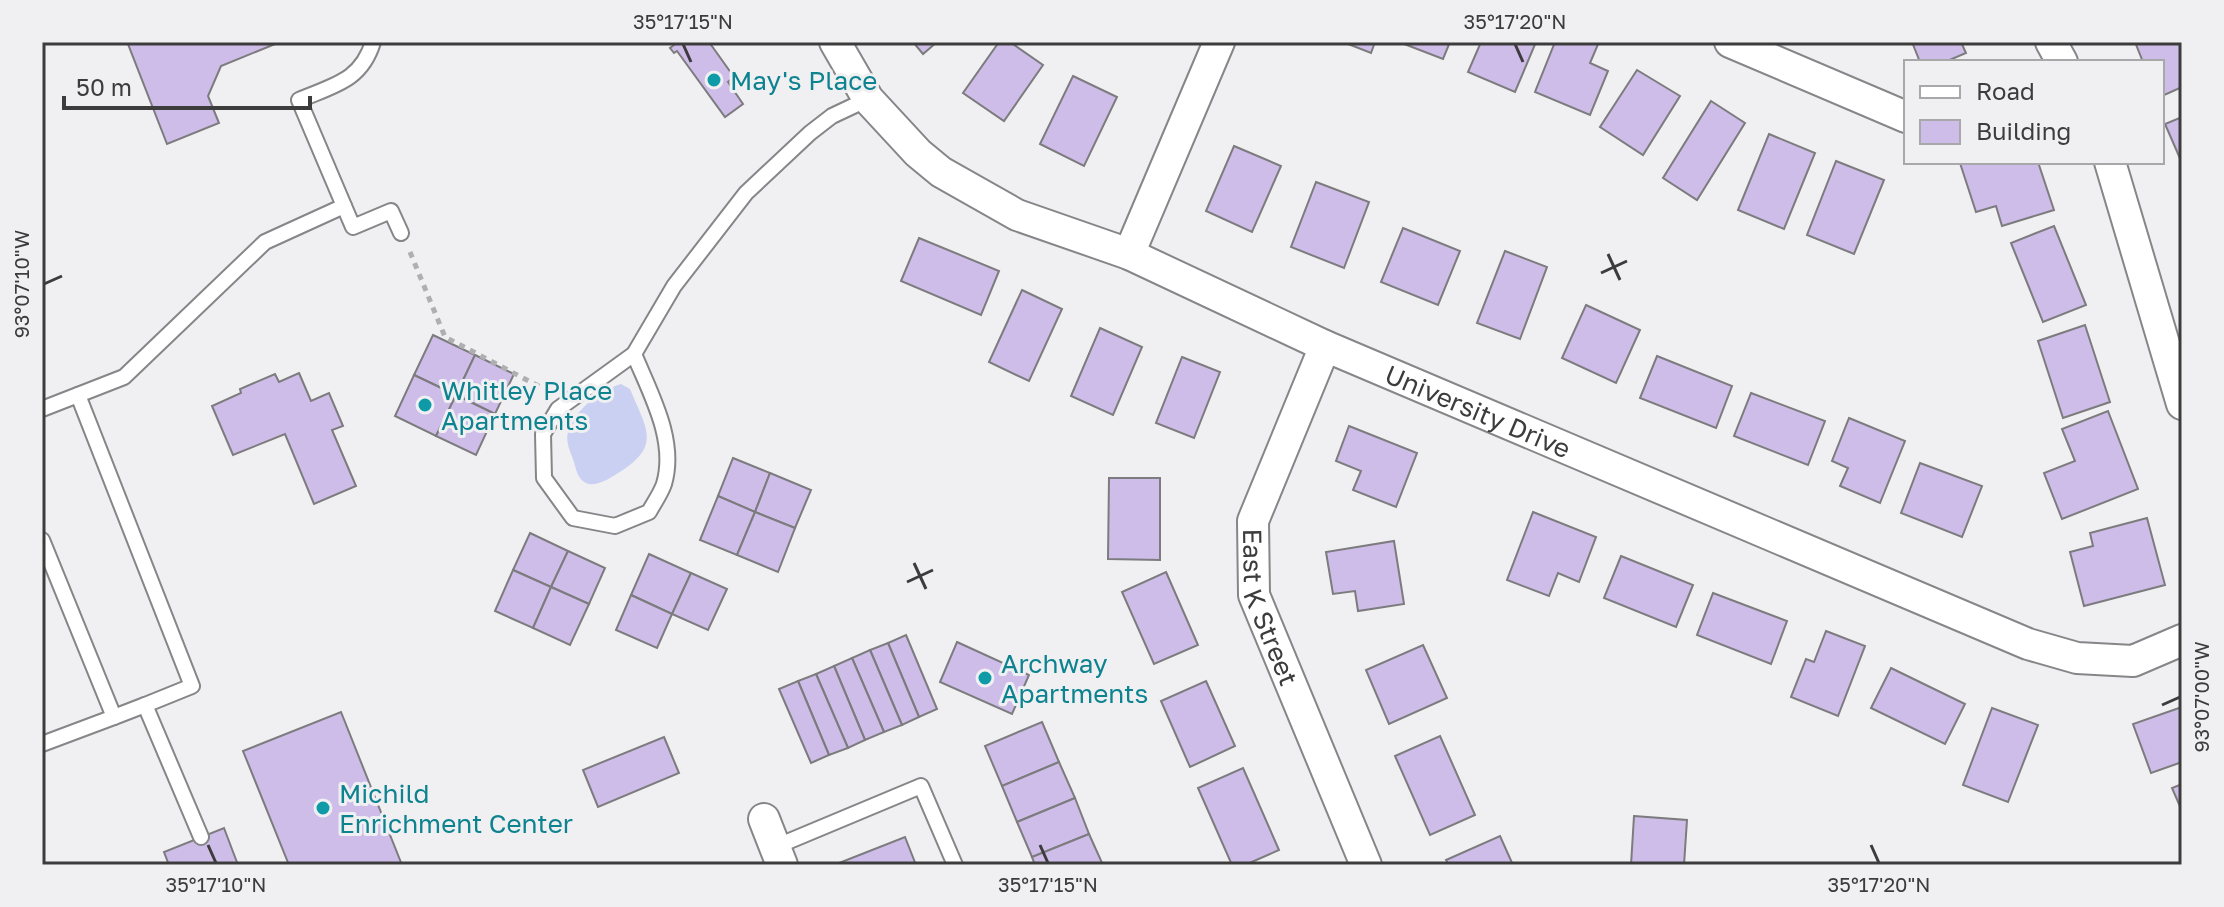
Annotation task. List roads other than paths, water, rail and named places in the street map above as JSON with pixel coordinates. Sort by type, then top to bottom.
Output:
[{"type":"street","name":"University Drive","points":[[835,42],[868,99],[918,153],[941,172],[1017,215],[1129,254],[1325,346],[2028,644],[2077,658],[2133,661],[2182,640]]},
{"type":"street","points":[[1129,254],[1219,42]]},
{"type":"street","points":[[1730,42],[1904,116]]},
{"type":"street","points":[[2051,42],[2061,60]]},
{"type":"street","points":[[2111,164],[2182,404]]},
{"type":"street","name":"East K Street","points":[[1325,346],[1253,521],[1254,595],[1366,865]]},
{"type":"street","points":[[764,819],[779,856]]},
{"type":"lane","points":[[373,42],[361,69],[352,78],[299,100],[353,227],[391,211],[401,233]]},
{"type":"lane","points":[[634,354],[667,444],[664,484],[649,512],[615,526],[573,518],[544,478],[543,434],[558,409],[634,354],[674,286],[746,193],[832,116],[868,99]]},
{"type":"lane","points":[[42,409],[132,371],[265,242],[344,206]]},
{"type":"lane","points":[[42,744],[192,686],[78,395]]},
{"type":"lane","points":[[42,540],[114,717]]},
{"type":"lane","points":[[145,705],[201,837]]},
{"type":"lane","points":[[779,856],[921,786],[955,865]]},
{"type":"place","name":"May's Place","points":[[714,80]]},
{"type":"place","name":"Whitley Place Apartments","points":[[425,405]]},
{"type":"place","name":"Archway Apartments","points":[[985,678]]},
{"type":"place","name":"Michild Enrichment Center","points":[[323,808]]}]
